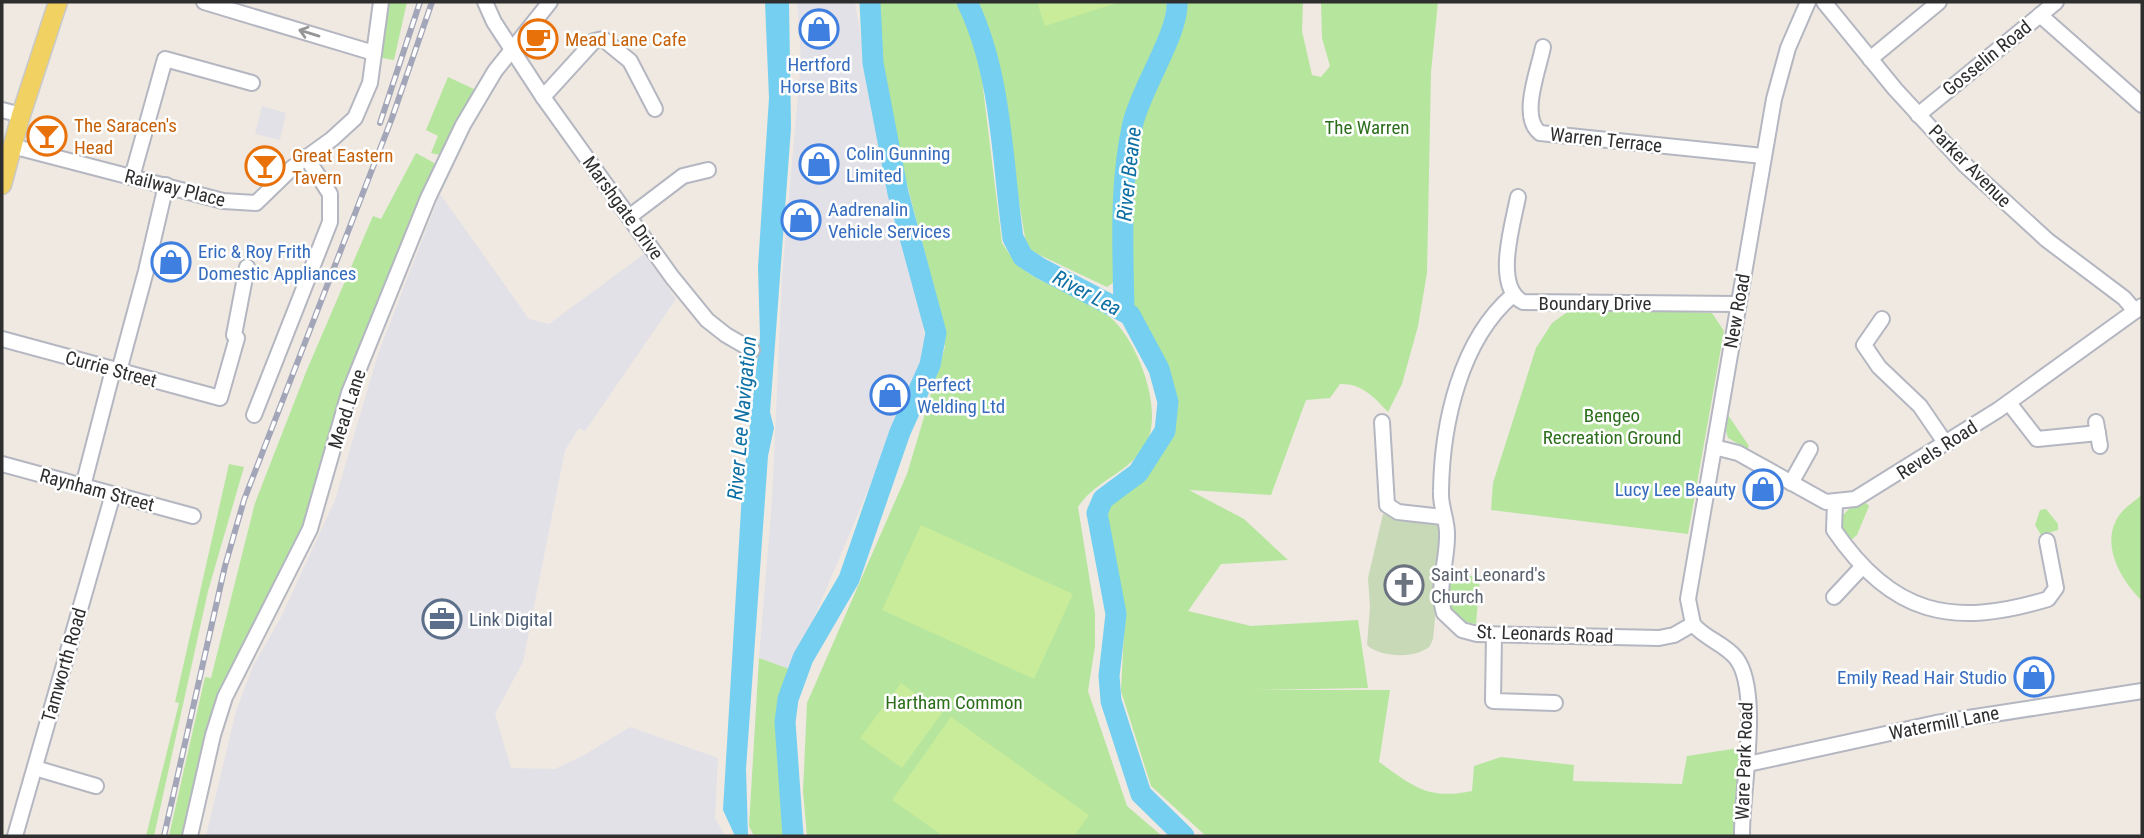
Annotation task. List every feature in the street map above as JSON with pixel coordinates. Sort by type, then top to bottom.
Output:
[{"type":"main road","points":[[2,185],[21,115],[58,2]]},
{"type":"street","points":[[204,2],[374,53]]},
{"type":"street","points":[[254,415],[330,222],[330,194],[306,157],[355,118],[366,95],[381,2]]},
{"type":"street","name":"Marshgate Drive","points":[[485,2],[543,97],[707,320],[752,350]]},
{"type":"street","name":"Mead Lane","points":[[190,836],[213,735],[225,697],[253,637],[310,529],[349,393],[428,198],[463,125],[512,49],[550,2]]},
{"type":"street","name":"New Road","points":[[1693,624],[1688,599],[1763,156],[1782,67],[1808,2]]},
{"type":"street","name":"Parker Avenue","points":[[1824,2],[1918,115],[2007,204],[2139,308]]},
{"type":"street","points":[[1870,59],[1939,2]]},
{"type":"street","name":"Gosselin Road","points":[[1918,115],[2056,2]]},
{"type":"street","points":[[2040,15],[2142,105]]},
{"type":"street","points":[[543,97],[594,41],[603,39],[630,61],[654,109]]},
{"type":"street","name":"Warren Terrace","points":[[1544,47],[1530,111],[1534,127],[1541,133],[1763,156]]},
{"type":"street","points":[[132,177],[165,59],[252,83]]},
{"type":"street","points":[[2,110],[21,115]]},
{"type":"street","name":"Railway Place","points":[[12,146],[231,202],[256,203],[306,157]]},
{"type":"street","points":[[629,217],[683,176],[708,170]]},
{"type":"street","points":[[83,486],[146,271],[166,185]]},
{"type":"street","name":"Boundary Drive","points":[[1518,197],[1507,261],[1508,286],[1513,295],[1530,303],[1738,304]]},
{"type":"street","name":"Currie Street","points":[[2,338],[220,398],[237,338],[234,335],[247,267]]},
{"type":"street","name":"St. Leonards Road","points":[[1513,295],[1482,328],[1459,387],[1444,449],[1441,490],[1447,533],[1441,593],[1444,613],[1462,629],[1494,635],[1659,638],[1674,635],[1693,624]]},
{"type":"street","name":"Revels Road","points":[[1835,502],[1864,496],[1946,444],[2008,403],[2139,308]]},
{"type":"street","points":[[1882,319],[1864,345],[1878,367],[1920,406],[1946,444]]},
{"type":"street","points":[[2008,403],[2037,439],[2098,434]]},
{"type":"street","points":[[1381,422],[1387,505],[1398,512],[1443,517]]},
{"type":"street","points":[[1714,447],[1734,451],[1817,498],[1835,502],[1834,530],[1862,567],[1895,596],[1924,608],[1947,612],[1995,610],[2044,600],[2054,593],[2047,541]]},
{"type":"street","points":[[1791,483],[1810,449]]},
{"type":"street","name":"Raynham Street","points":[[2,464],[193,516]]},
{"type":"street","name":"Tamworth Road","points":[[15,836],[113,494]]},
{"type":"street","points":[[1834,597],[1862,567]]},
{"type":"street","name":"Ware Park Road","points":[[1693,624],[1732,653],[1740,665],[1747,696],[1748,764],[1742,836]]},
{"type":"street","points":[[1494,635],[1493,702],[1555,704]]},
{"type":"street","name":"Watermill Lane","points":[[1748,764],[1936,723],[2142,691]]},
{"type":"street","points":[[35,768],[96,786]]},
{"type":"shaded area","points":[[797,2],[855,2],[882,167],[922,318],[926,353],[792,670],[759,658],[772,500],[782,277],[801,59]]},
{"type":"shaded area","points":[[262,106],[286,113],[280,140],[255,134]]},
{"type":"shaded area","points":[[440,194],[529,319],[549,324],[644,254],[676,299],[585,431],[579,428],[565,450],[523,662],[495,714],[511,768],[555,769],[630,727],[718,758],[715,818],[725,836],[206,836],[236,711],[253,666],[281,617],[335,500],[378,354]]},
{"type":"green space","points":[[388,2],[407,2],[394,60],[382,58]]},
{"type":"green space","name":"Hartham Common","points":[[874,2],[959,2],[972,27],[981,72],[1002,243],[1016,263],[1028,272],[1111,318],[1130,343],[1145,376],[1152,412],[1147,442],[1132,461],[1094,490],[1078,507],[1095,613],[1095,646],[1088,691],[1127,806],[1162,836],[807,836],[803,791],[807,703],[907,474],[945,347],[937,299],[892,127],[876,40]]},
{"type":"green space","points":[[977,2],[1168,2],[1162,32],[1123,119],[1118,279],[1107,287],[1027,249],[991,37]]},
{"type":"green space","points":[[1037,2],[1120,2],[1045,26]]},
{"type":"green space","name":"The Warren","points":[[1180,2],[1303,2],[1302,31],[1312,75],[1321,77],[1330,66],[1322,38],[1321,2],[1438,2],[1431,72],[1427,273],[1418,326],[1402,384],[1388,412],[1367,392],[1348,384],[1340,384],[1330,398],[1306,400],[1271,495],[1189,490],[1244,519],[1288,560],[1221,564],[1188,611],[1251,626],[1358,620],[1368,688],[1250,690],[1390,690],[1379,762],[1412,785],[1432,792],[1444,794],[1472,791],[1474,766],[1501,757],[1574,765],[1573,781],[1682,784],[1687,756],[1739,748],[1738,836],[1206,836],[1151,786],[1121,691],[1125,612],[1106,527],[1109,501],[1131,485],[1158,457],[1175,410],[1168,368],[1128,310],[1127,278],[1129,195],[1138,127],[1174,39]]},
{"type":"green space","points":[[448,77],[476,90],[440,155],[431,153],[438,136],[426,130]]},
{"type":"green space","points":[[416,153],[436,164],[358,358],[310,515],[242,649],[186,836],[169,836],[205,677],[211,678],[255,503],[306,372],[373,216],[381,219]]},
{"type":"green space","name":"Bengeo Recreation Ground","points":[[1573,308],[1712,313],[1724,331],[1688,534],[1491,510],[1493,483],[1536,348],[1552,323]]},
{"type":"green space","points":[[1728,415],[1749,446],[1747,449],[1728,438]]},
{"type":"green space","points":[[229,464],[244,467],[208,591],[154,836],[146,836],[179,703],[175,702]]},
{"type":"green space","points":[[2142,494],[2142,601],[2121,573],[2112,551],[2111,540],[2118,517]]},
{"type":"green space","points":[[1866,503],[1869,506],[1857,535],[1850,541],[1841,527],[1841,517],[1850,508]]},
{"type":"green space","points":[[2046,509],[2058,524],[2058,530],[2041,535],[2035,525],[2040,510]]},
{"type":"green space","points":[[1383,514],[1432,521],[1440,527],[1443,538],[1433,639],[1430,646],[1424,650],[1408,655],[1389,654],[1367,645],[1370,607],[1368,578]]},
{"type":"green space","points":[[921,525],[1073,594],[1034,679],[882,610]]},
{"type":"green space","points":[[1447,573],[1480,577],[1476,624],[1460,621],[1447,611]]},
{"type":"green space","points":[[759,658],[792,670],[780,731],[787,836],[754,836],[749,826]]},
{"type":"green space","points":[[901,683],[942,713],[902,768],[860,738]]},
{"type":"green space","points":[[951,717],[1089,815],[1074,836],[943,836],[892,800]]},
{"type":"water","points":[[765,2],[789,2],[791,128],[770,412],[774,428],[768,456],[746,769],[748,836],[735,836],[723,810],[742,493],[760,337],[758,267],[769,98]]},
{"type":"waterway","points":[[793,836],[785,722],[788,699],[803,658],[849,579],[900,432],[930,365],[936,333],[898,193],[873,63],[870,2]]},
{"type":"waterway","name":"River Lea","points":[[967,2],[979,30],[994,88],[1013,238],[1023,257],[1130,315],[1159,369],[1168,402],[1165,431],[1138,473],[1103,499],[1097,513],[1116,614],[1109,676],[1111,701],[1141,794],[1184,836]]},
{"type":"waterway","name":"River Beane","points":[[1124,311],[1123,217],[1129,146],[1137,109],[1172,29],[1177,2]]},
{"type":"railway","points":[[380,123],[420,2]]},
{"type":"railway","points":[[164,836],[225,566],[244,500],[392,118],[432,2]]},
{"type":"place","name":"Hertford Horse Bits","points":[[819,29]]},
{"type":"place","name":"Mead Lane Cafe","points":[[538,39]]},
{"type":"place","name":"The Saracen's Head","points":[[47,136]]},
{"type":"place","name":"Colin Gunning Limited","points":[[819,164]]},
{"type":"place","name":"Great Eastern Tavern","points":[[265,166]]},
{"type":"place","name":"Aadrenalin Vehicle Services","points":[[801,220]]},
{"type":"place","name":"Eric & Roy Frith Domestic Appliances","points":[[171,262]]},
{"type":"place","name":"Perfect Welding Ltd","points":[[890,395]]},
{"type":"place","name":"Lucy Lee Beauty","points":[[1763,489]]},
{"type":"place","name":"Saint Leonard's Church","points":[[1404,585]]},
{"type":"place","name":"Link Digital","points":[[442,619]]},
{"type":"place","name":"Emily Read Hair Studio","points":[[2034,677]]},
{"type":"water label","name":"River Lee Navigation","points":[[742,418]]}]
